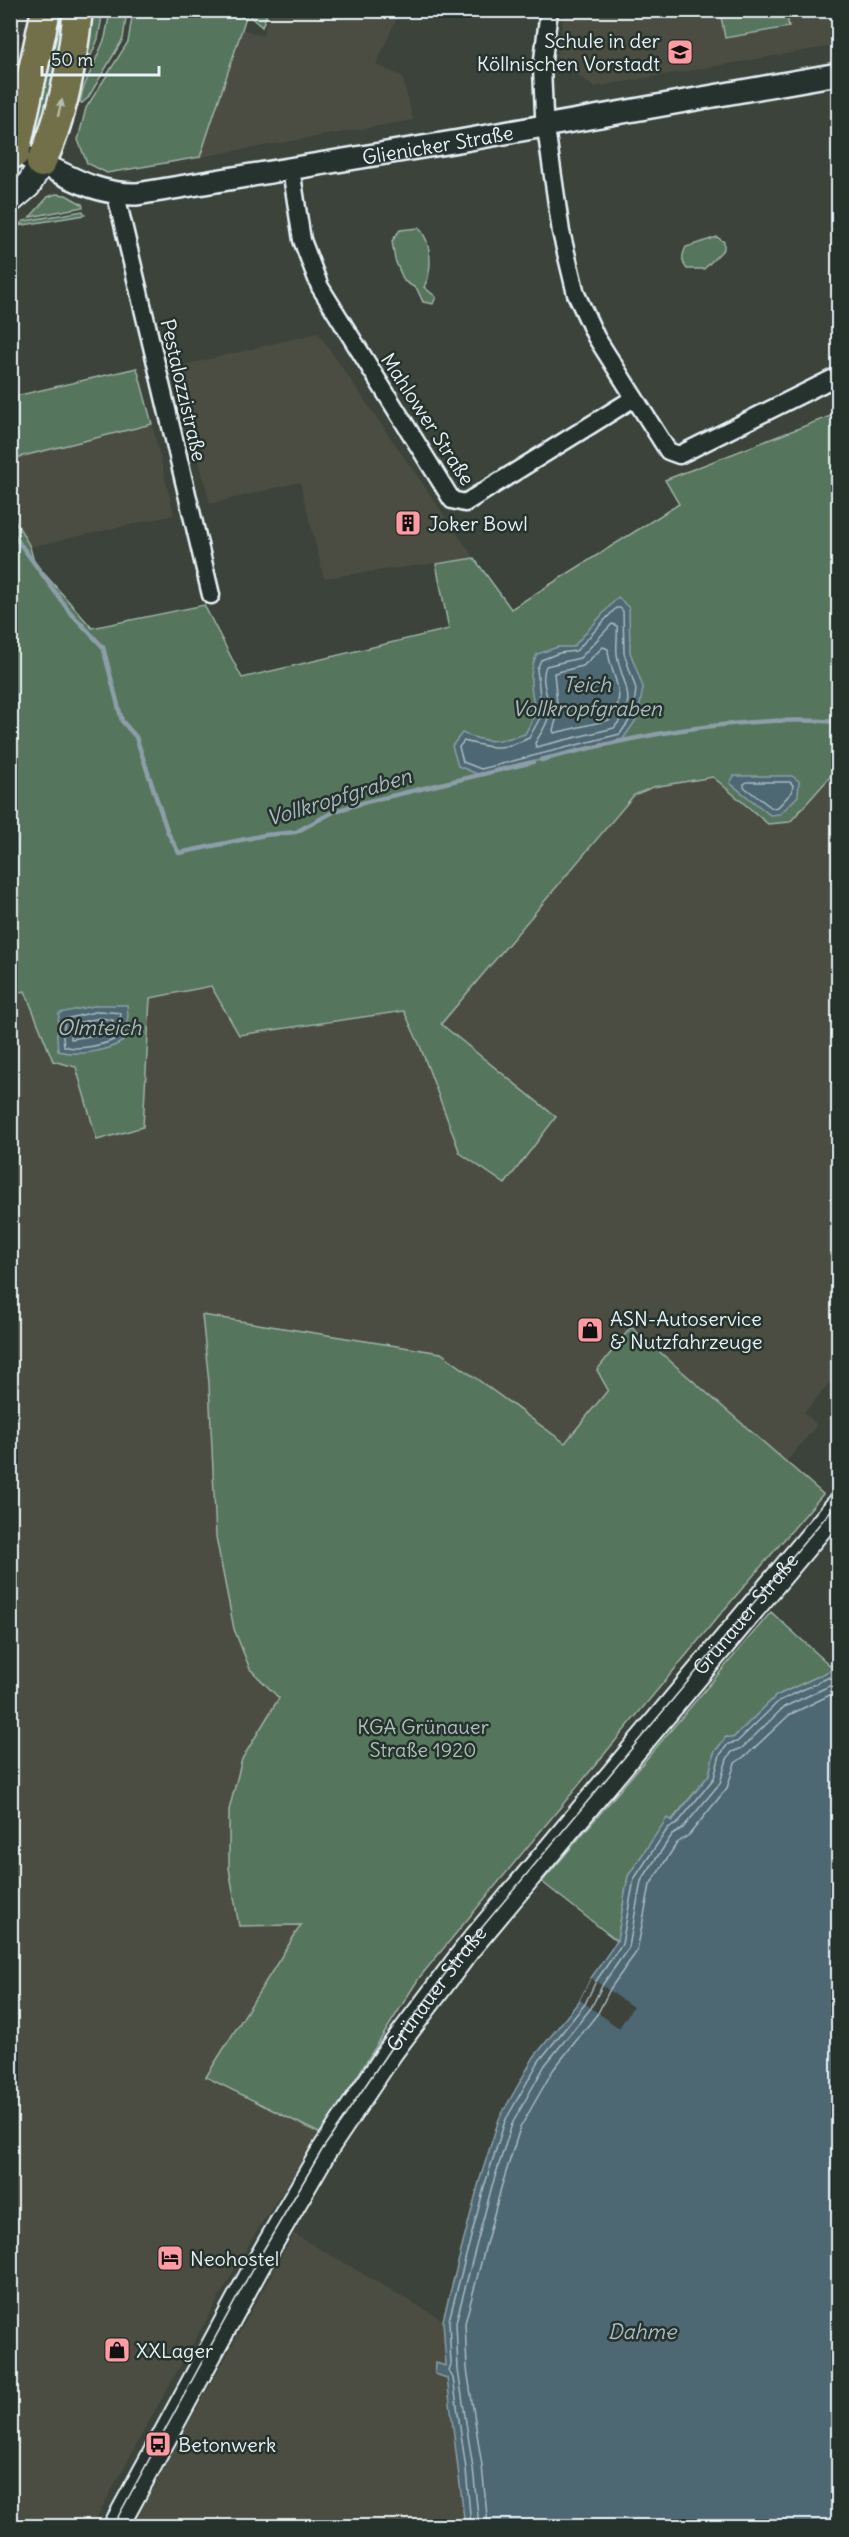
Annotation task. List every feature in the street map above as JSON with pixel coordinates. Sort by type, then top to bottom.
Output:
[{"type":"highway","points":[[13,156],[46,10]]},
{"type":"highway","points":[[41,163],[51,143],[62,103],[78,10]]},
{"type":"main road","points":[[10,201],[28,186],[41,163]]},
{"type":"main road","name":"Grünauer Straße","points":[[116,2526],[262,2258],[324,2151],[391,2050],[470,1946],[838,1506]]},
{"type":"street","points":[[549,10],[542,68],[545,124],[561,232],[576,294],[596,337],[668,451],[679,455],[838,376]]},
{"type":"street","name":"Glienicker Straße","points":[[13,156],[41,163],[77,182],[116,195],[137,194],[838,74]]},
{"type":"street","name":"Mahlower Straße","points":[[291,169],[302,240],[320,287],[452,500],[465,503],[634,398]]},
{"type":"street","name":"Pestalozzistraße","points":[[116,195],[211,595]]},
{"type":"shaded area","points":[[271,11],[400,11],[376,65],[402,76],[413,120],[200,157],[242,29],[262,36]]},
{"type":"shaded area","name":"Schule in der Köllnischen Vorstadt","points":[[565,11],[838,11],[838,45],[594,87],[556,58]]},
{"type":"shaded area","points":[[318,333],[474,558],[324,578],[300,482],[210,504],[176,367]]},
{"type":"shaded area","points":[[152,424],[174,515],[30,547],[11,511],[10,459]]},
{"type":"shaded area","points":[[838,768],[838,1373],[804,1413],[817,1425],[787,1461],[631,1327],[608,1390],[565,1444],[441,1353],[202,1316],[209,1383],[216,1537],[234,1629],[250,1669],[279,1698],[242,1759],[229,1810],[301,1925],[206,2077],[321,2134],[259,2227],[92,2526],[11,2526],[11,993],[25,990],[53,1061],[75,1067],[97,1139],[143,1127],[150,998],[211,986],[240,1035],[404,1011],[420,1046],[556,1117],[440,1024],[634,795],[653,787],[713,777],[768,824],[790,822]]},
{"type":"shaded area","points":[[294,2234],[443,2320],[445,2363],[465,2526],[132,2526]]},
{"type":"green space","points":[[61,11],[70,11],[44,133],[35,130]]},
{"type":"green space","points":[[91,11],[103,11],[98,39],[78,86]]},
{"type":"green space","points":[[110,11],[127,11],[123,39],[88,98],[82,103],[80,102],[83,89],[105,38]]},
{"type":"green space","points":[[133,11],[268,11],[262,27],[247,14],[200,157],[107,173],[87,163],[78,140],[86,108],[128,42]]},
{"type":"green space","points":[[720,11],[786,11],[789,27],[725,38]]},
{"type":"green space","points":[[56,194],[66,195],[82,204],[83,207],[30,217],[48,197]]},
{"type":"green space","points":[[83,211],[85,215],[17,226],[24,221]]},
{"type":"green space","points":[[419,228],[429,249],[429,273],[424,287],[436,297],[433,304],[423,302],[417,289],[404,281],[395,260],[392,241],[400,230]]},
{"type":"green space","points":[[717,237],[724,242],[724,249],[704,269],[687,269],[683,258],[686,247]]},
{"type":"green space","points":[[137,368],[152,424],[11,459],[11,397]]},
{"type":"green space","points":[[838,413],[838,768],[790,822],[768,824],[713,777],[653,787],[634,795],[441,1024],[556,1117],[505,1184],[460,1153],[420,1046],[404,1011],[239,1035],[211,986],[150,998],[143,1127],[97,1140],[76,1067],[53,1061],[25,991],[11,994],[10,511],[30,547],[34,562],[92,628],[204,605],[242,678],[449,629],[436,564],[474,558],[511,609],[679,504],[665,480]]},
{"type":"green space","name":"KGA Grünauer Straße 1920","points":[[202,1315],[441,1353],[565,1443],[608,1390],[597,1370],[631,1327],[823,1494],[717,1618],[419,1978],[321,2134],[206,2077],[301,1925],[239,1926],[229,1868],[229,1810],[242,1759],[279,1698],[250,1669],[234,1629],[216,1537],[209,1383]]},
{"type":"green space","points":[[771,1612],[834,1669],[776,1696],[733,1738],[726,1737],[714,1753],[709,1775],[671,1821],[667,1819],[628,1876],[617,1941],[542,1882]]},
{"type":"water","name":"Teich Vollkropfgraben","points":[[618,597],[629,608],[630,652],[643,687],[638,717],[623,739],[480,775],[458,766],[452,746],[462,733],[493,741],[525,734],[536,713],[531,690],[531,676],[537,654],[558,647],[573,647]]},
{"type":"water","points":[[734,776],[792,776],[799,781],[798,796],[780,814],[770,815],[730,783]]},
{"type":"water","name":"Olmteich","points":[[98,1005],[127,1005],[128,1016],[123,1041],[91,1052],[58,1051],[59,1013]]},
{"type":"water","name":"Dahme","points":[[838,1667],[838,2526],[465,2526],[447,2378],[435,2374],[436,2363],[446,2366],[443,2320],[479,2182],[499,2119],[534,2057],[580,2000],[591,1978],[617,1941],[628,1876],[667,1818],[672,1821],[709,1775],[714,1753],[726,1737],[733,1738],[776,1696]]},
{"type":"pier","points":[[591,1978],[633,2007],[619,2028],[580,2000]]},
{"type":"waterway","name":"Vollkropfgraben","points":[[10,530],[69,611],[103,647],[122,721],[136,737],[168,833],[179,853],[265,835],[296,832],[335,811],[533,762]]},
{"type":"waterway","name":"Vollkropfgraben","points":[[541,760],[651,735],[725,724],[763,721],[838,722]]},
{"type":"tram line","points":[[113,2526],[254,2266],[322,2150],[390,2049],[459,1955],[838,1502]]},
{"type":"place","name":"Schule in der Köllnischen Vorstadt","points":[[680,52]]},
{"type":"place","name":"Joker Bowl","points":[[408,523]]},
{"type":"place","name":"ASN-Autoservice & Nutzfahrzeuge","points":[[590,1330]]},
{"type":"place","name":"Neohostel","points":[[170,2258]]},
{"type":"place","name":"XXLager","points":[[117,2350]]},
{"type":"place","name":"Betonwerk","points":[[158,2444]]}]
